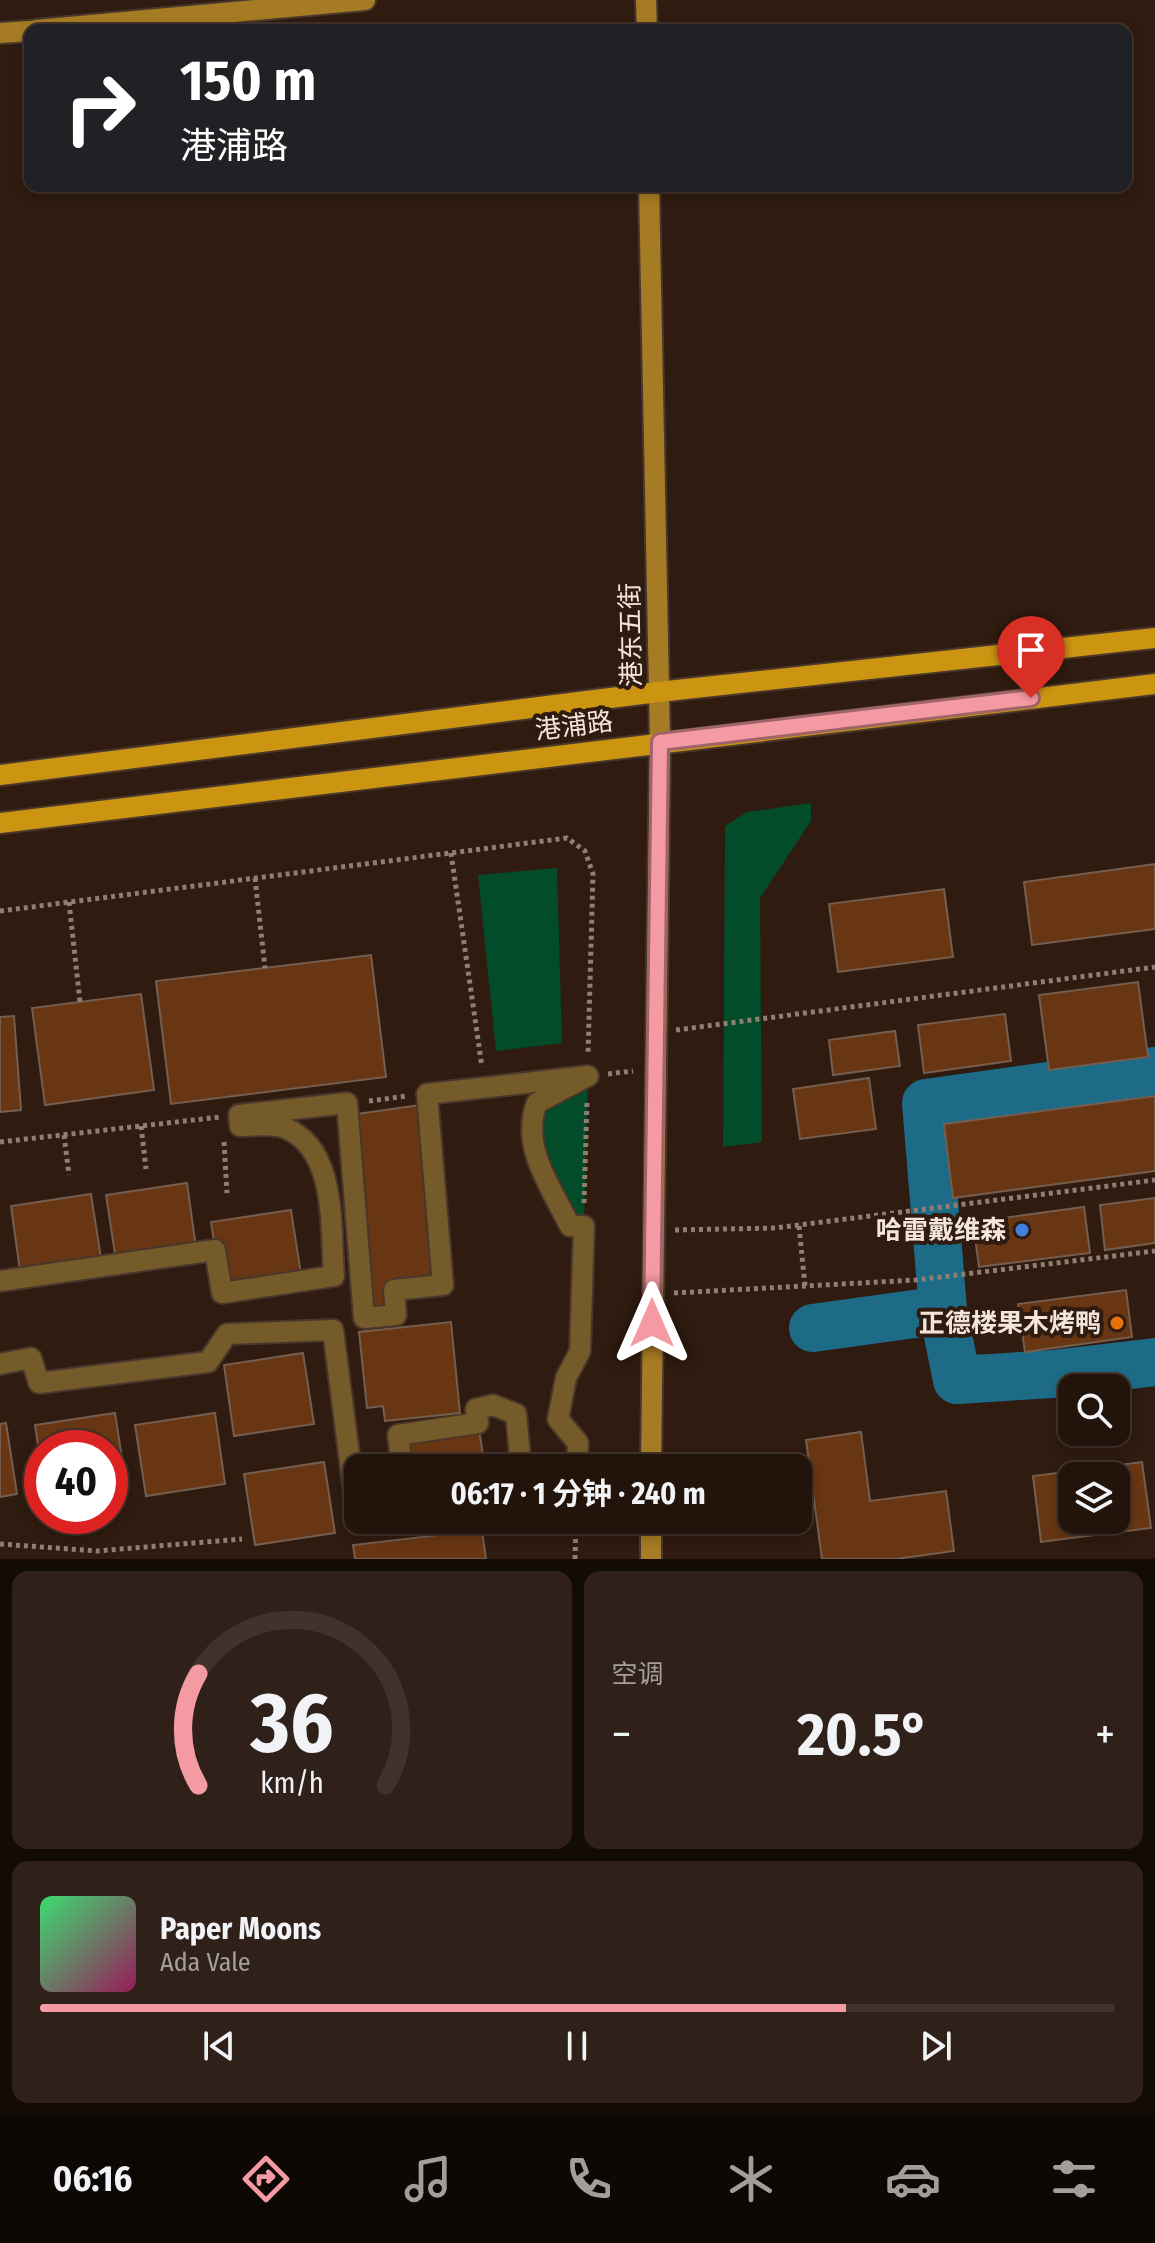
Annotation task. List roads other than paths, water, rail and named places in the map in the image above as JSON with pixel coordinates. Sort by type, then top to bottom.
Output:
[{"type":"main road","name":"港浦路","points":[[0,775],[658,692],[1155,638]]},
{"type":"main road","name":"港浦路","points":[[0,823],[1155,684]]},
{"type":"street","points":[[99,24],[365,0]]},
{"type":"street","points":[[646,0],[647,24]]},
{"type":"street","points":[[0,33],[24,31]]},
{"type":"street","name":"港东五街","points":[[649,192],[660,742],[651,1454]]},
{"type":"street","points":[[0,1281],[215,1250],[222,1293],[334,1276],[326,1187],[318,1158],[304,1140],[283,1127],[240,1126],[239,1115],[347,1103],[364,1318],[396,1315],[394,1290],[443,1285],[427,1094],[588,1076],[537,1103],[530,1121],[531,1143],[570,1226],[584,1226],[580,1351],[566,1378],[558,1419],[578,1443],[578,1454]]},
{"type":"street","points":[[0,1364],[31,1358],[39,1383],[208,1362],[227,1334],[333,1330],[349,1454]]},
{"type":"street","points":[[400,1454],[398,1435],[478,1423],[476,1409],[493,1405],[516,1414],[520,1454]]},
{"type":"street","points":[[651,1534],[651,1559]]},
{"type":"waterway","points":[[1155,1071],[926,1103],[943,1310],[957,1380],[1053,1374],[1155,1362]]},
{"type":"waterway","points":[[813,1328],[943,1310]]},
{"type":"place","name":"哈雷戴维森","points":[[1022,1230]]},
{"type":"place","name":"正德楼果木烤鸭","points":[[1117,1323]]}]
